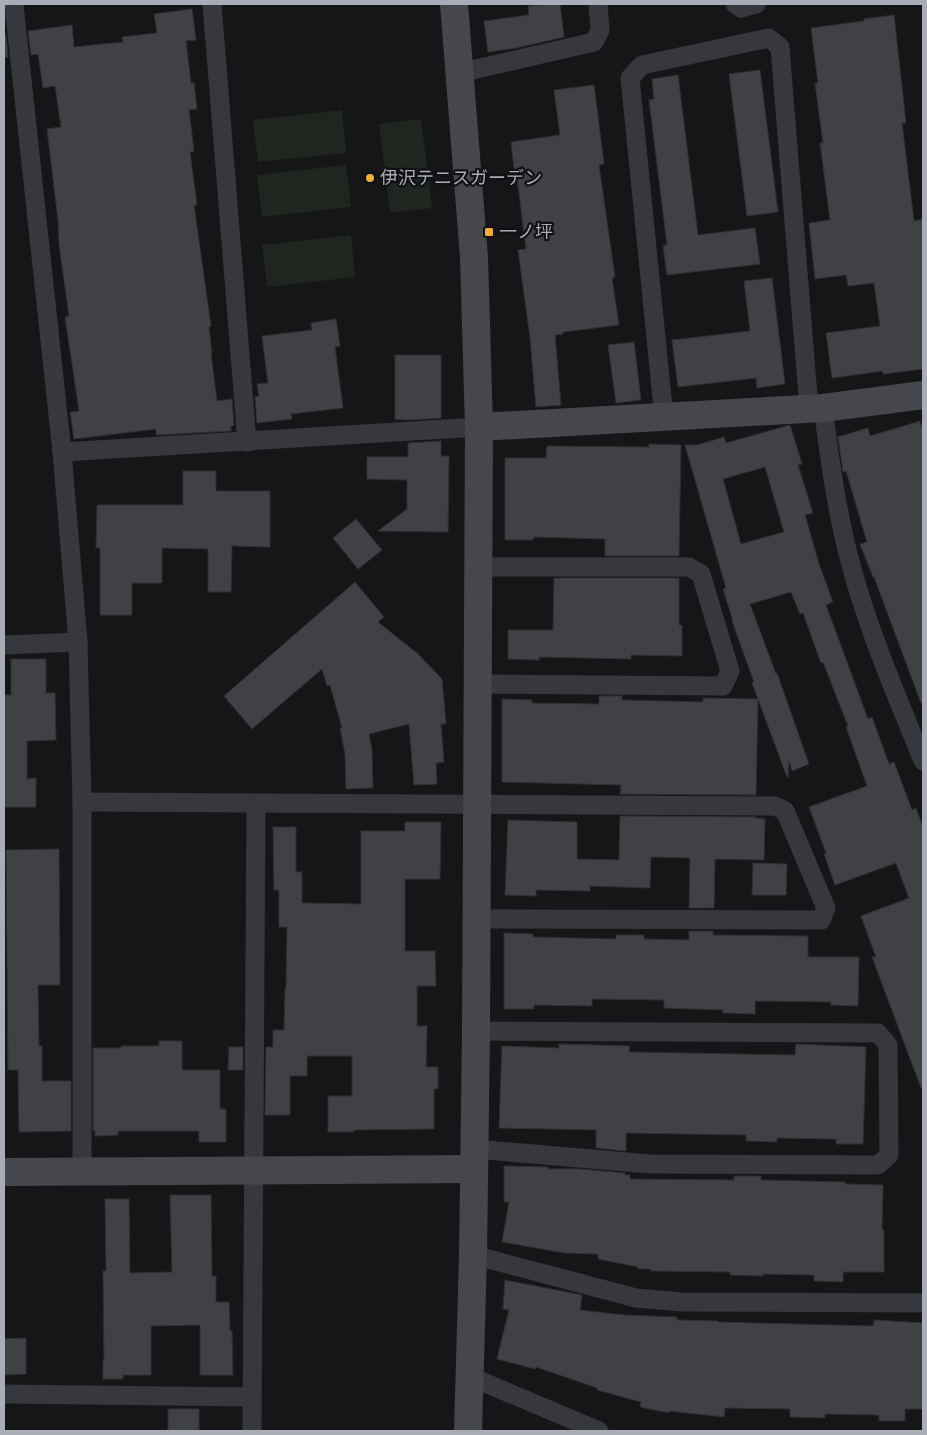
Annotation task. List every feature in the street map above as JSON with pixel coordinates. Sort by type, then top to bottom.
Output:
[{"type":"street","points":[[212,4],[247,442]]},
{"type":"street","points":[[454,4],[474,258],[479,427],[476,1031],[468,1431]]},
{"type":"street","points":[[459,73],[594,42],[600,30],[598,4]]},
{"type":"street","points":[[735,4],[741,8],[756,4]]},
{"type":"street","points":[[13,5],[62,452],[78,642],[82,802],[82,1172]]},
{"type":"street","points":[[664,418],[630,78],[642,65],[769,38],[780,47],[816,409],[850,565],[873,637],[923,761]]},
{"type":"street","points":[[62,452],[816,409],[923,395]]},
{"type":"street","points":[[477,567],[689,567],[701,574],[730,671],[724,686],[478,684]]},
{"type":"street","points":[[4,645],[78,642]]},
{"type":"street","points":[[82,802],[775,806],[786,810],[826,908],[821,920],[476,919]]},
{"type":"street","points":[[252,1431],[256,804]]},
{"type":"street","points":[[4,1172],[253,1170],[474,1159],[650,1164],[878,1165],[889,1155],[888,1045],[878,1033],[476,1031]]},
{"type":"street","points":[[473,1256],[636,1298],[682,1302],[923,1303]]},
{"type":"street","points":[[469,1376],[599,1431]]},
{"type":"street","points":[[4,1394],[252,1397]]},
{"type":"shaded area","points":[[342,110],[346,153],[258,162],[253,120]]},
{"type":"shaded area","points":[[421,119],[432,208],[390,213],[379,124]]},
{"type":"shaded area","points":[[346,165],[351,207],[262,217],[257,175]]},
{"type":"shaded area","points":[[351,235],[355,277],[267,287],[262,245]]},
{"type":"building","points":[[560,4],[564,37],[488,52],[484,21],[529,15],[528,6]]},
{"type":"building","points":[[192,9],[196,40],[186,41],[191,83],[194,83],[197,109],[189,110],[194,151],[190,152],[197,205],[194,205],[211,326],[209,327],[211,354],[217,401],[232,399],[234,425],[231,426],[231,431],[156,435],[156,429],[74,439],[70,412],[79,411],[65,317],[69,316],[59,245],[58,220],[47,129],[61,127],[55,86],[43,88],[38,54],[31,55],[28,31],[72,25],[74,47],[123,42],[122,37],[157,33],[154,14]]},
{"type":"building","points":[[894,15],[906,123],[902,123],[914,221],[923,219],[923,369],[883,374],[883,371],[832,378],[826,333],[880,326],[874,283],[848,286],[846,275],[815,279],[809,223],[830,220],[820,143],[823,143],[815,83],[818,83],[811,28]]},
{"type":"building","points":[[4,34],[6,34],[8,57],[4,58]]},
{"type":"building","points":[[760,70],[778,212],[747,216],[729,74]]},
{"type":"building","points":[[678,75],[698,235],[755,228],[760,264],[667,275],[663,246],[667,245],[649,100],[654,99],[652,79]]},
{"type":"building","points":[[594,85],[604,164],[599,165],[615,277],[612,278],[619,325],[563,332],[563,334],[555,335],[561,405],[536,407],[530,338],[518,250],[526,249],[511,142],[560,135],[554,90]]},
{"type":"building","points":[[772,278],[785,384],[757,388],[756,378],[678,387],[672,340],[750,331],[744,281]]},
{"type":"building","points":[[336,319],[340,346],[335,347],[343,408],[291,414],[292,419],[257,423],[255,397],[259,396],[257,384],[268,383],[262,336],[312,330],[311,323]]},
{"type":"building","points":[[634,342],[641,400],[616,403],[608,345]]},
{"type":"building","points":[[395,355],[441,355],[441,418],[395,419]]},
{"type":"building","points":[[920,421],[923,432],[923,703],[921,703],[860,544],[867,542],[846,471],[843,472],[838,437],[868,428],[870,436]]},
{"type":"building","points":[[790,425],[802,464],[798,465],[813,513],[805,515],[819,564],[833,602],[826,605],[868,719],[872,717],[889,764],[894,762],[912,810],[916,808],[923,827],[923,1087],[921,1088],[872,957],[876,957],[861,916],[909,898],[896,863],[835,885],[824,854],[826,853],[809,807],[867,786],[846,727],[848,726],[823,662],[821,663],[803,613],[800,614],[791,592],[750,604],[809,764],[792,771],[789,761],[787,777],[752,683],[754,682],[732,621],[723,589],[726,588],[685,445],[697,445],[724,437],[726,443]],"holes":[[[765,467],[784,532],[741,544],[723,479]]]},
{"type":"building","points":[[441,441],[441,456],[449,456],[448,532],[378,531],[407,509],[407,480],[367,479],[367,457],[408,457],[408,443]]},
{"type":"building","points":[[649,444],[681,445],[679,556],[605,556],[605,539],[534,537],[533,540],[505,540],[505,458],[546,458],[547,446],[649,447]]},
{"type":"building","points":[[183,471],[216,471],[216,491],[270,491],[270,547],[232,546],[231,592],[208,592],[208,549],[162,548],[162,583],[132,583],[132,615],[100,615],[100,548],[96,548],[97,505],[183,505]]},
{"type":"building","points":[[356,519],[382,550],[358,569],[333,538]]},
{"type":"building","points":[[554,578],[679,578],[679,625],[682,625],[682,656],[631,655],[631,659],[539,657],[539,660],[508,659],[508,630],[553,630]]},
{"type":"building","points":[[355,582],[384,617],[378,622],[418,654],[442,679],[446,724],[441,724],[444,762],[436,763],[437,784],[414,785],[409,724],[369,734],[372,750],[373,788],[346,789],[345,754],[340,728],[342,728],[330,685],[327,686],[322,669],[252,729],[224,696]]},
{"type":"building","points":[[11,659],[46,659],[46,693],[55,693],[56,740],[27,741],[27,779],[36,778],[36,807],[4,807],[4,695],[11,695]]},
{"type":"building","points":[[599,696],[622,696],[622,700],[703,702],[703,698],[758,699],[756,795],[620,794],[621,785],[502,782],[502,699],[532,700],[532,703],[599,704]]},
{"type":"building","points":[[620,816],[756,817],[765,819],[764,860],[715,859],[714,908],[689,908],[690,858],[651,857],[650,888],[590,886],[590,891],[536,890],[536,896],[505,895],[508,820],[577,822],[577,859],[619,860]]},
{"type":"building","points":[[405,822],[441,822],[440,879],[405,879],[405,951],[435,951],[436,986],[417,986],[417,1026],[427,1026],[426,1067],[438,1067],[438,1089],[434,1089],[434,1129],[328,1132],[328,1096],[352,1096],[352,1056],[307,1056],[307,1076],[290,1076],[290,1115],[265,1115],[266,1047],[273,1047],[273,1030],[284,1030],[286,989],[287,927],[279,927],[279,890],[274,890],[273,827],[296,827],[296,872],[302,872],[302,903],[361,904],[361,831],[405,831]]},
{"type":"building","points":[[59,849],[60,985],[38,985],[39,1046],[42,1046],[42,1081],[71,1081],[71,1131],[19,1132],[18,1070],[8,1070],[6,850]]},
{"type":"building","points":[[753,863],[787,864],[786,895],[752,895]]},
{"type":"building","points":[[689,931],[713,931],[713,935],[808,936],[808,957],[859,957],[858,1006],[831,1005],[831,1002],[755,1001],[755,1014],[723,1013],[723,1010],[664,1008],[664,1000],[592,999],[592,1006],[534,1005],[534,1009],[504,1009],[504,933],[533,934],[533,937],[616,939],[616,935],[644,935],[644,939],[689,940]]},
{"type":"building","points":[[159,1041],[182,1041],[182,1070],[220,1070],[220,1109],[226,1109],[226,1142],[199,1142],[199,1131],[118,1131],[118,1135],[95,1136],[95,1131],[93,1131],[93,1048],[159,1046]]},
{"type":"building","points":[[559,1044],[630,1046],[629,1052],[795,1055],[796,1044],[866,1047],[863,1144],[836,1144],[836,1139],[777,1138],[777,1142],[746,1141],[746,1135],[626,1133],[626,1151],[596,1148],[596,1130],[499,1128],[502,1046],[559,1048]]},
{"type":"building","points":[[229,1047],[243,1047],[243,1070],[228,1070]]},
{"type":"building","points":[[504,1166],[548,1167],[548,1169],[580,1169],[625,1173],[625,1175],[630,1175],[630,1179],[734,1180],[734,1176],[761,1176],[761,1180],[883,1185],[882,1230],[884,1230],[884,1272],[843,1272],[843,1282],[814,1281],[814,1275],[763,1274],[763,1276],[730,1275],[730,1272],[651,1271],[651,1269],[638,1269],[638,1267],[598,1259],[598,1254],[564,1253],[502,1242],[509,1202],[504,1202]]},
{"type":"building","points":[[170,1195],[211,1195],[212,1276],[216,1276],[216,1302],[229,1302],[233,1375],[200,1375],[200,1325],[151,1326],[151,1375],[123,1375],[123,1379],[103,1379],[103,1271],[106,1271],[105,1199],[129,1199],[130,1273],[172,1272]]},
{"type":"building","points":[[505,1280],[582,1295],[580,1310],[624,1315],[677,1317],[677,1320],[718,1322],[873,1326],[874,1320],[923,1323],[923,1409],[905,1409],[905,1421],[879,1421],[879,1415],[825,1414],[825,1418],[790,1417],[790,1409],[725,1408],[724,1417],[669,1411],[669,1413],[640,1407],[641,1402],[597,1390],[597,1388],[536,1367],[535,1369],[497,1359],[509,1310],[503,1309]]},
{"type":"building","points":[[26,1338],[26,1374],[4,1375],[4,1339]]},
{"type":"building","points":[[168,1409],[199,1409],[199,1431],[168,1431]]},
{"type":"place","name":"伊沢テニスガーデン","points":[[370,178]]},
{"type":"place","name":"一ノ坪","points":[[489,232]]}]
